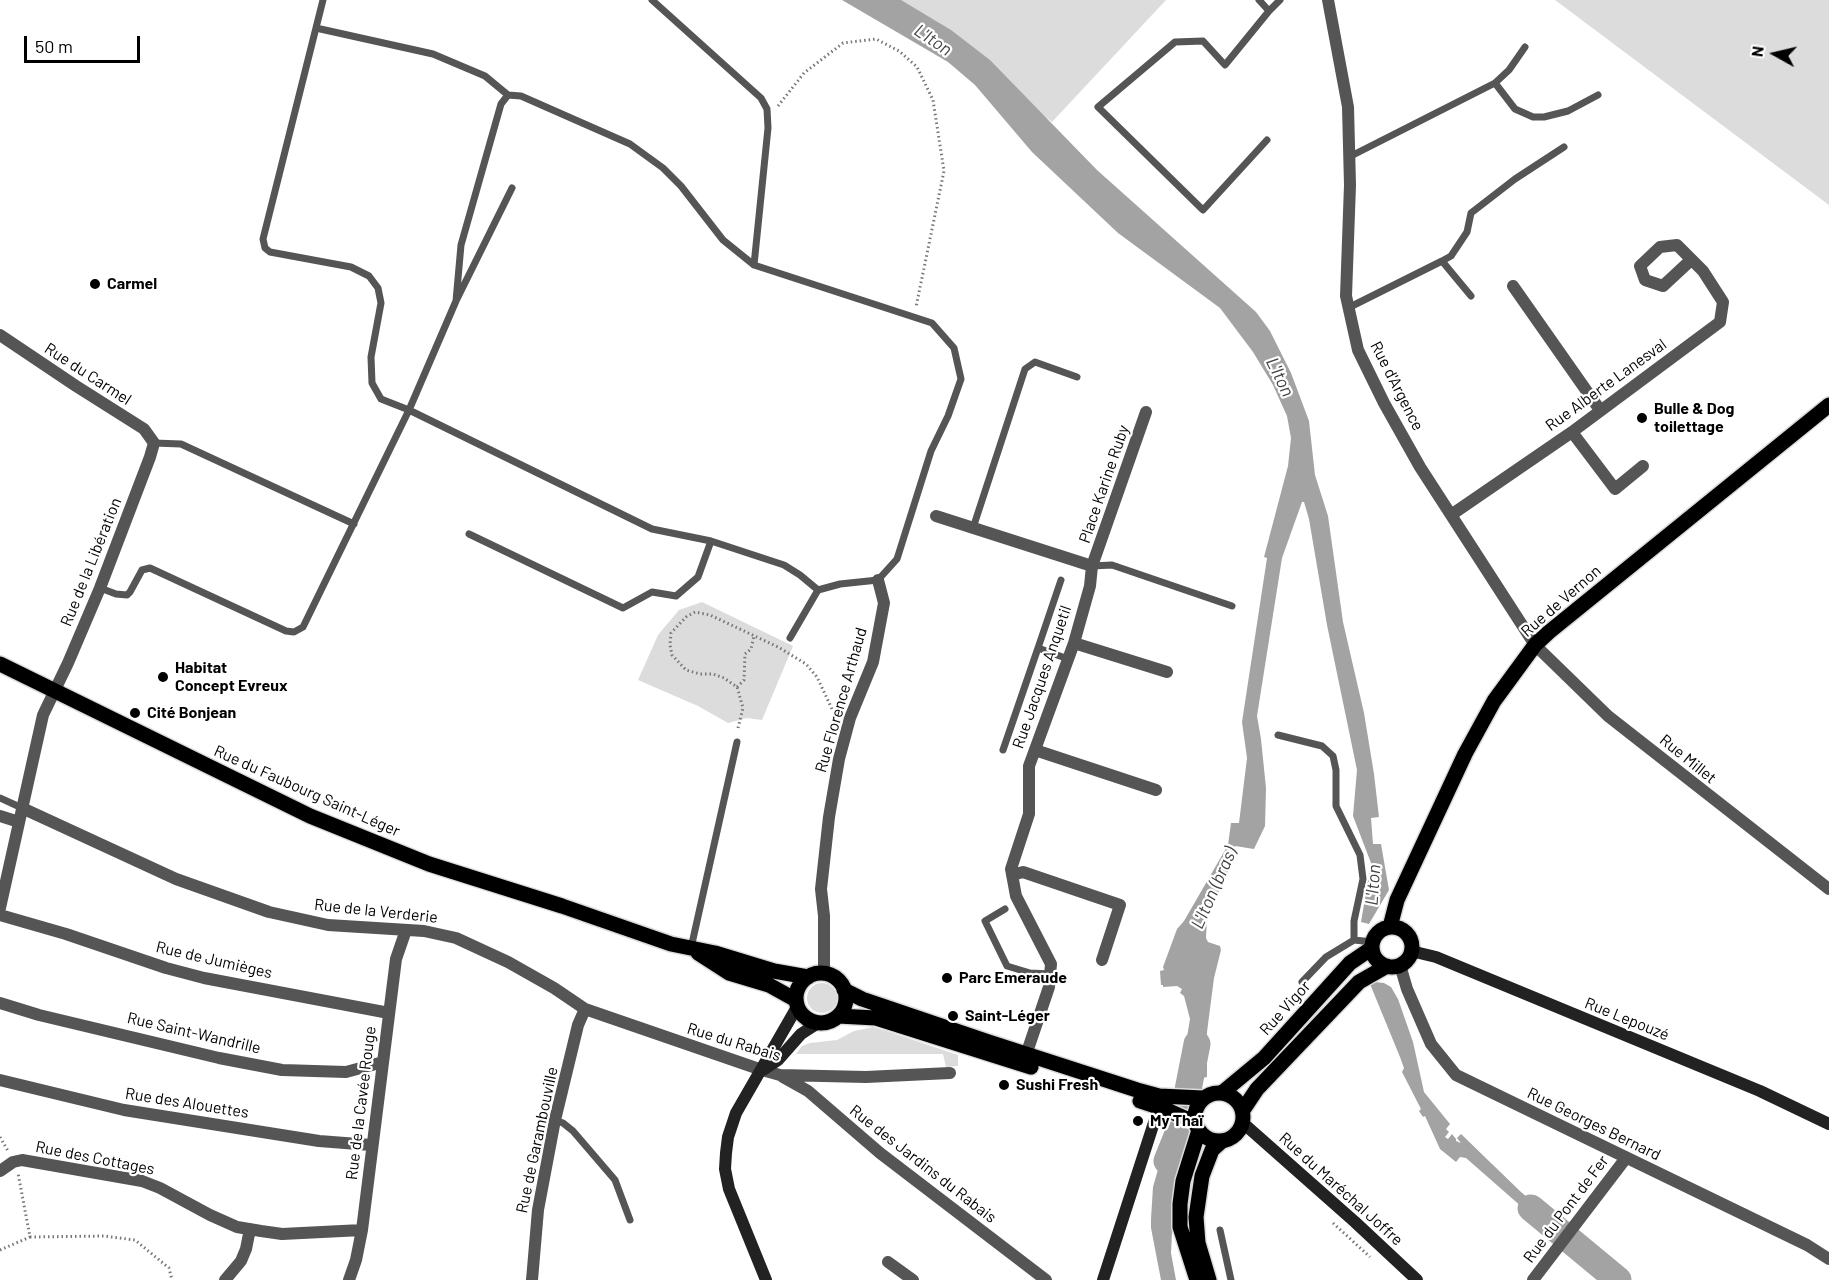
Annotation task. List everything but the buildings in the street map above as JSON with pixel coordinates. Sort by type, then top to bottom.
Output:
[{"type":"main road","name":"Rue de Vernon","points":[[1390,927],[1395,904],[1464,754],[1494,701],[1535,645],[1829,405]]},
{"type":"main road","name":"Rue du Faubourg Saint-Léger","points":[[0,664],[310,816],[364,839],[429,864],[562,906],[671,944],[715,952],[774,971],[807,976]]},
{"type":"main road","points":[[1209,1280],[1198,1243],[1196,1217],[1202,1176],[1212,1149],[1222,1141],[1232,1138],[1239,1131],[1243,1116],[1257,1089],[1361,980],[1388,967],[1405,962],[1411,951],[1410,938],[1396,927],[1379,932],[1366,945],[1376,959],[1388,967]]},
{"type":"main road","name":"Rue Vigor","points":[[1223,1092],[1264,1058],[1366,945]]},
{"type":"main road","name":"Rue du Faubourg Saint-Léger","points":[[691,948],[729,972],[769,985],[797,1004]]},
{"type":"main road","name":"Rue Lepouzé","points":[[1411,951],[1436,957],[1760,1091],[1829,1124]]},
{"type":"main road","points":[[766,1280],[737,1210],[725,1169],[728,1137],[733,1122],[797,1004],[797,991],[801,983],[807,976],[824,973],[840,982],[846,999],[838,1016],[829,1022],[818,1023],[809,1020],[797,1004]]},
{"type":"main road","points":[[844,990],[862,999],[1162,1104],[1194,1124],[1209,1139],[1222,1141]]},
{"type":"main road","points":[[838,1016],[876,1018],[1162,1104],[1223,1092],[1236,1098],[1243,1116]]},
{"type":"main road","points":[[762,1070],[778,1060],[801,1034],[818,1023]]},
{"type":"main road","points":[[1197,1280],[1180,1227],[1180,1204],[1198,1098]]},
{"type":"main road","points":[[1103,1280],[1162,1104]]},
{"type":"main road","name":"Rue du Maréchal Joffre","points":[[1243,1116],[1417,1280]]},
{"type":"street","name":"Rue d'Argence","points":[[1328,0],[1348,107],[1346,296],[1358,350],[1384,404],[1451,515],[1535,645]]},
{"type":"street","name":"Rue Alberte Lanesval","points":[[1451,515],[1572,432],[1720,321],[1723,302],[1703,271],[1691,260]]},
{"type":"street","points":[[1513,286],[1600,410]]},
{"type":"street","name":"Rue du Carmel","points":[[0,335],[144,429],[154,443]]},
{"type":"street","name":"Place Karine Ruby","points":[[1092,566],[1146,412]]},
{"type":"street","points":[[1572,432],[1615,489],[1643,466]]},
{"type":"street","name":"Rue de la Libération","points":[[0,908],[43,715],[100,588],[154,443]]},
{"type":"street","points":[[936,516],[1092,566]]},
{"type":"street","name":"Rue Jacques Anquetil","points":[[1026,1055],[1049,987],[1051,964],[1016,896],[1011,869],[1029,814],[1029,766],[1074,643],[1090,586],[1092,566]]},
{"type":"street","name":"Rue Florence Arthaud","points":[[824,973],[824,916],[821,884],[829,817],[839,759],[850,718],[873,662],[884,603],[878,580]]},
{"type":"street","points":[[1074,643],[1167,672]]},
{"type":"street","name":"Rue Millet","points":[[1535,645],[1608,716],[1829,889]]},
{"type":"street","points":[[1035,750],[1156,790]]},
{"type":"street","name":"Rue de la Verderie","points":[[22,808],[176,879],[269,912],[328,925],[424,931],[456,938],[508,962],[585,1009]]},
{"type":"street","points":[[0,816],[19,822]]},
{"type":"street","points":[[1012,875],[1023,872],[1120,904],[1102,960]]},
{"type":"street","name":"Rue de Jumièges","points":[[0,915],[66,934],[166,969],[389,1013]]},
{"type":"street","name":"Rue de la Cavée Rouge","points":[[349,1280],[362,1230],[396,959],[406,930]]},
{"type":"street","name":"Rue Georges Bernard","points":[[1388,967],[1407,989],[1431,1044],[1456,1075],[1807,1245],[1829,1258]]},
{"type":"street","name":"Rue Saint-Wandrille","points":[[0,1003],[39,1015],[219,1058],[282,1070],[346,1072],[383,1062]]},
{"type":"street","name":"Rue du Rabais","points":[[585,1009],[780,1075],[866,1077],[950,1073]]},
{"type":"street","name":"Rue de Garambouville","points":[[532,1280],[538,1210],[555,1120],[578,1025],[585,1009]]},
{"type":"street","name":"Rue des Jardins du Rabais","points":[[780,1075],[808,1091],[880,1154],[1046,1280]]},
{"type":"street","name":"Rue des Alouettes","points":[[0,1080],[124,1110],[319,1141],[371,1145]]},
{"type":"street","name":"Rue du Pont de Fer","points":[[1533,1280],[1626,1158]]},
{"type":"street","name":"Rue des Cottages","points":[[0,1171],[13,1162],[22,1160],[142,1181],[237,1227],[282,1234],[362,1230]]},
{"type":"street","points":[[225,1280],[241,1261],[250,1229]]},
{"type":"street","points":[[888,1262],[913,1280]]},
{"type":"lane","points":[[323,0],[263,239],[265,248],[270,252],[351,267],[369,276],[378,288],[381,303],[371,357],[372,383],[381,399],[409,410],[652,529],[711,541],[784,564],[818,590]]},
{"type":"lane","points":[[652,0],[761,98],[767,109],[768,120],[754,265]]},
{"type":"lane","points":[[1259,0],[1269,11]]},
{"type":"lane","points":[[1268,140],[1203,210],[1098,107],[1175,42],[1203,41],[1225,64],[1280,0]]},
{"type":"lane","points":[[316,28],[433,54],[484,76],[508,95],[521,96],[630,144],[663,168],[681,186],[723,240],[754,265],[932,323],[954,348],[961,379],[948,416],[931,450],[897,559],[878,580],[840,584],[818,590],[790,638]]},
{"type":"lane","points":[[1349,157],[1496,83],[1509,70],[1525,47]]},
{"type":"lane","points":[[1496,83],[1515,109],[1533,117],[1544,117],[1568,111],[1598,95]]},
{"type":"lane","points":[[456,301],[461,244],[501,104],[508,95]]},
{"type":"lane","points":[[1348,308],[1451,256],[1467,232],[1471,213],[1515,179],[1564,147]]},
{"type":"lane","points":[[100,588],[127,595],[142,570],[150,568],[286,631],[294,632],[303,627],[409,410],[456,301],[512,189]]},
{"type":"lane","points":[[1442,261],[1471,296]]},
{"type":"lane","points":[[973,528],[1025,369],[1035,362],[1077,377]]},
{"type":"lane","points":[[154,443],[181,444],[354,524]]},
{"type":"lane","points":[[469,534],[623,608],[652,592],[676,596],[698,577],[711,541]]},
{"type":"lane","points":[[1092,566],[1112,565],[1233,606]]},
{"type":"lane","points":[[1004,750],[1061,580]]},
{"type":"lane","points":[[1038,648],[1068,659]]},
{"type":"lane","points":[[1278,735],[1322,746],[1333,756],[1336,770],[1336,806],[1360,855],[1363,879],[1354,921],[1366,945],[1326,957],[1302,982]]},
{"type":"lane","points":[[691,948],[737,742]]},
{"type":"lane","points":[[0,798],[22,808]]},
{"type":"lane","points":[[1005,909],[985,921],[1007,966],[1030,973],[1050,974]]},
{"type":"lane","points":[[555,1120],[564,1123],[573,1131],[615,1180],[630,1220]]},
{"type":"lane","points":[[1220,1230],[1231,1280]]},
{"type":"path","points":[[768,120],[804,73],[843,43],[876,39],[899,51],[917,67],[933,100],[944,171],[914,318]]},
{"type":"path","points":[[738,728],[743,708],[737,687],[713,674],[700,674],[686,670],[672,655],[671,633],[686,616],[695,612],[710,615],[778,647],[806,664],[817,677],[832,709],[839,718],[850,718]]},
{"type":"path","points":[[737,687],[744,680],[745,654],[751,649],[754,636]]},
{"type":"path","points":[[0,1137],[21,1182],[30,1237]]},
{"type":"path","points":[[0,1250],[30,1237],[104,1236],[135,1240],[169,1268],[172,1280]]},
{"type":"shaded area","points":[[897,0],[1166,0],[1052,122]]},
{"type":"shaded area","points":[[1555,0],[1829,0],[1829,205],[1734,134]]},
{"type":"shaded area","points":[[702,602],[793,646],[762,720],[747,718],[728,723],[698,706],[638,680],[658,635],[679,610]]},
{"type":"shaded area","points":[[822,983],[832,988],[837,998],[832,1008],[822,1013],[812,1008],[807,998],[812,988]]},
{"type":"shaded area","points":[[873,1027],[958,1055],[958,1066],[946,1067],[943,1054],[796,1054],[802,1046],[810,1043],[837,1040],[854,1031]]},
{"type":"water","points":[[842,0],[901,0],[951,30],[990,60],[1097,170],[1256,312],[1270,331],[1291,373],[1309,421],[1315,475],[1328,516],[1343,622],[1364,713],[1374,774],[1379,817],[1371,818],[1373,844],[1381,844],[1389,890],[1369,924],[1361,922],[1371,863],[1353,816],[1357,770],[1327,625],[1309,519],[1304,502],[1302,502],[1282,558],[1257,716],[1266,788],[1265,826],[1254,849],[1235,846],[1229,869],[1207,917],[1206,938],[1208,942],[1220,946],[1221,950],[1214,978],[1207,1032],[1207,1077],[1180,1082],[1179,1074],[1188,1050],[1187,1037],[1190,1019],[1184,996],[1180,993],[1182,989],[1177,986],[1163,987],[1160,971],[1164,970],[1163,967],[1177,929],[1184,921],[1228,845],[1231,823],[1239,823],[1247,758],[1242,722],[1267,558],[1264,557],[1288,466],[1291,438],[1287,416],[1273,385],[1253,352],[1220,308],[1118,233],[1032,152],[975,85],[948,62]]},
{"type":"water","points":[[1375,982],[1391,987],[1398,999],[1413,1042],[1424,1092],[1450,1124],[1446,1129],[1449,1132],[1445,1137],[1448,1139],[1452,1134],[1456,1141],[1461,1143],[1457,1138],[1461,1134],[1521,1192],[1563,1227],[1555,1236],[1466,1158],[1460,1157],[1456,1162],[1440,1149],[1425,1116],[1423,1117],[1419,1111],[1421,1109],[1402,1072],[1404,1068],[1400,1057],[1370,984]]},
{"type":"water","points":[[1172,1120],[1189,1132],[1174,1194],[1171,1253],[1176,1280],[1161,1280],[1151,1228],[1153,1187]]},
{"type":"water","points":[[1577,1239],[1626,1280],[1610,1280],[1570,1248]]},
{"type":"waterway","name":"L'Iton (bras)","points":[[1167,1161],[1181,1126],[1197,1044]]},
{"type":"waterway","name":"L'Iton","points":[[1531,1208],[1618,1280]]},
{"type":"place","name":"Carmel","points":[[95,284]]},
{"type":"place","name":"Bulle & Dog toilettage","points":[[1642,418]]},
{"type":"place","name":"Habitat Concept Evreux","points":[[163,677]]},
{"type":"place","name":"Cité Bonjean","points":[[135,713]]},
{"type":"place","name":"Parc Emeraude","points":[[947,978]]},
{"type":"place","name":"Saint-Léger","points":[[953,1016]]},
{"type":"place","name":"Sushi Fresh","points":[[1004,1085]]},
{"type":"place","name":"My Thaï","points":[[1138,1121]]}]
